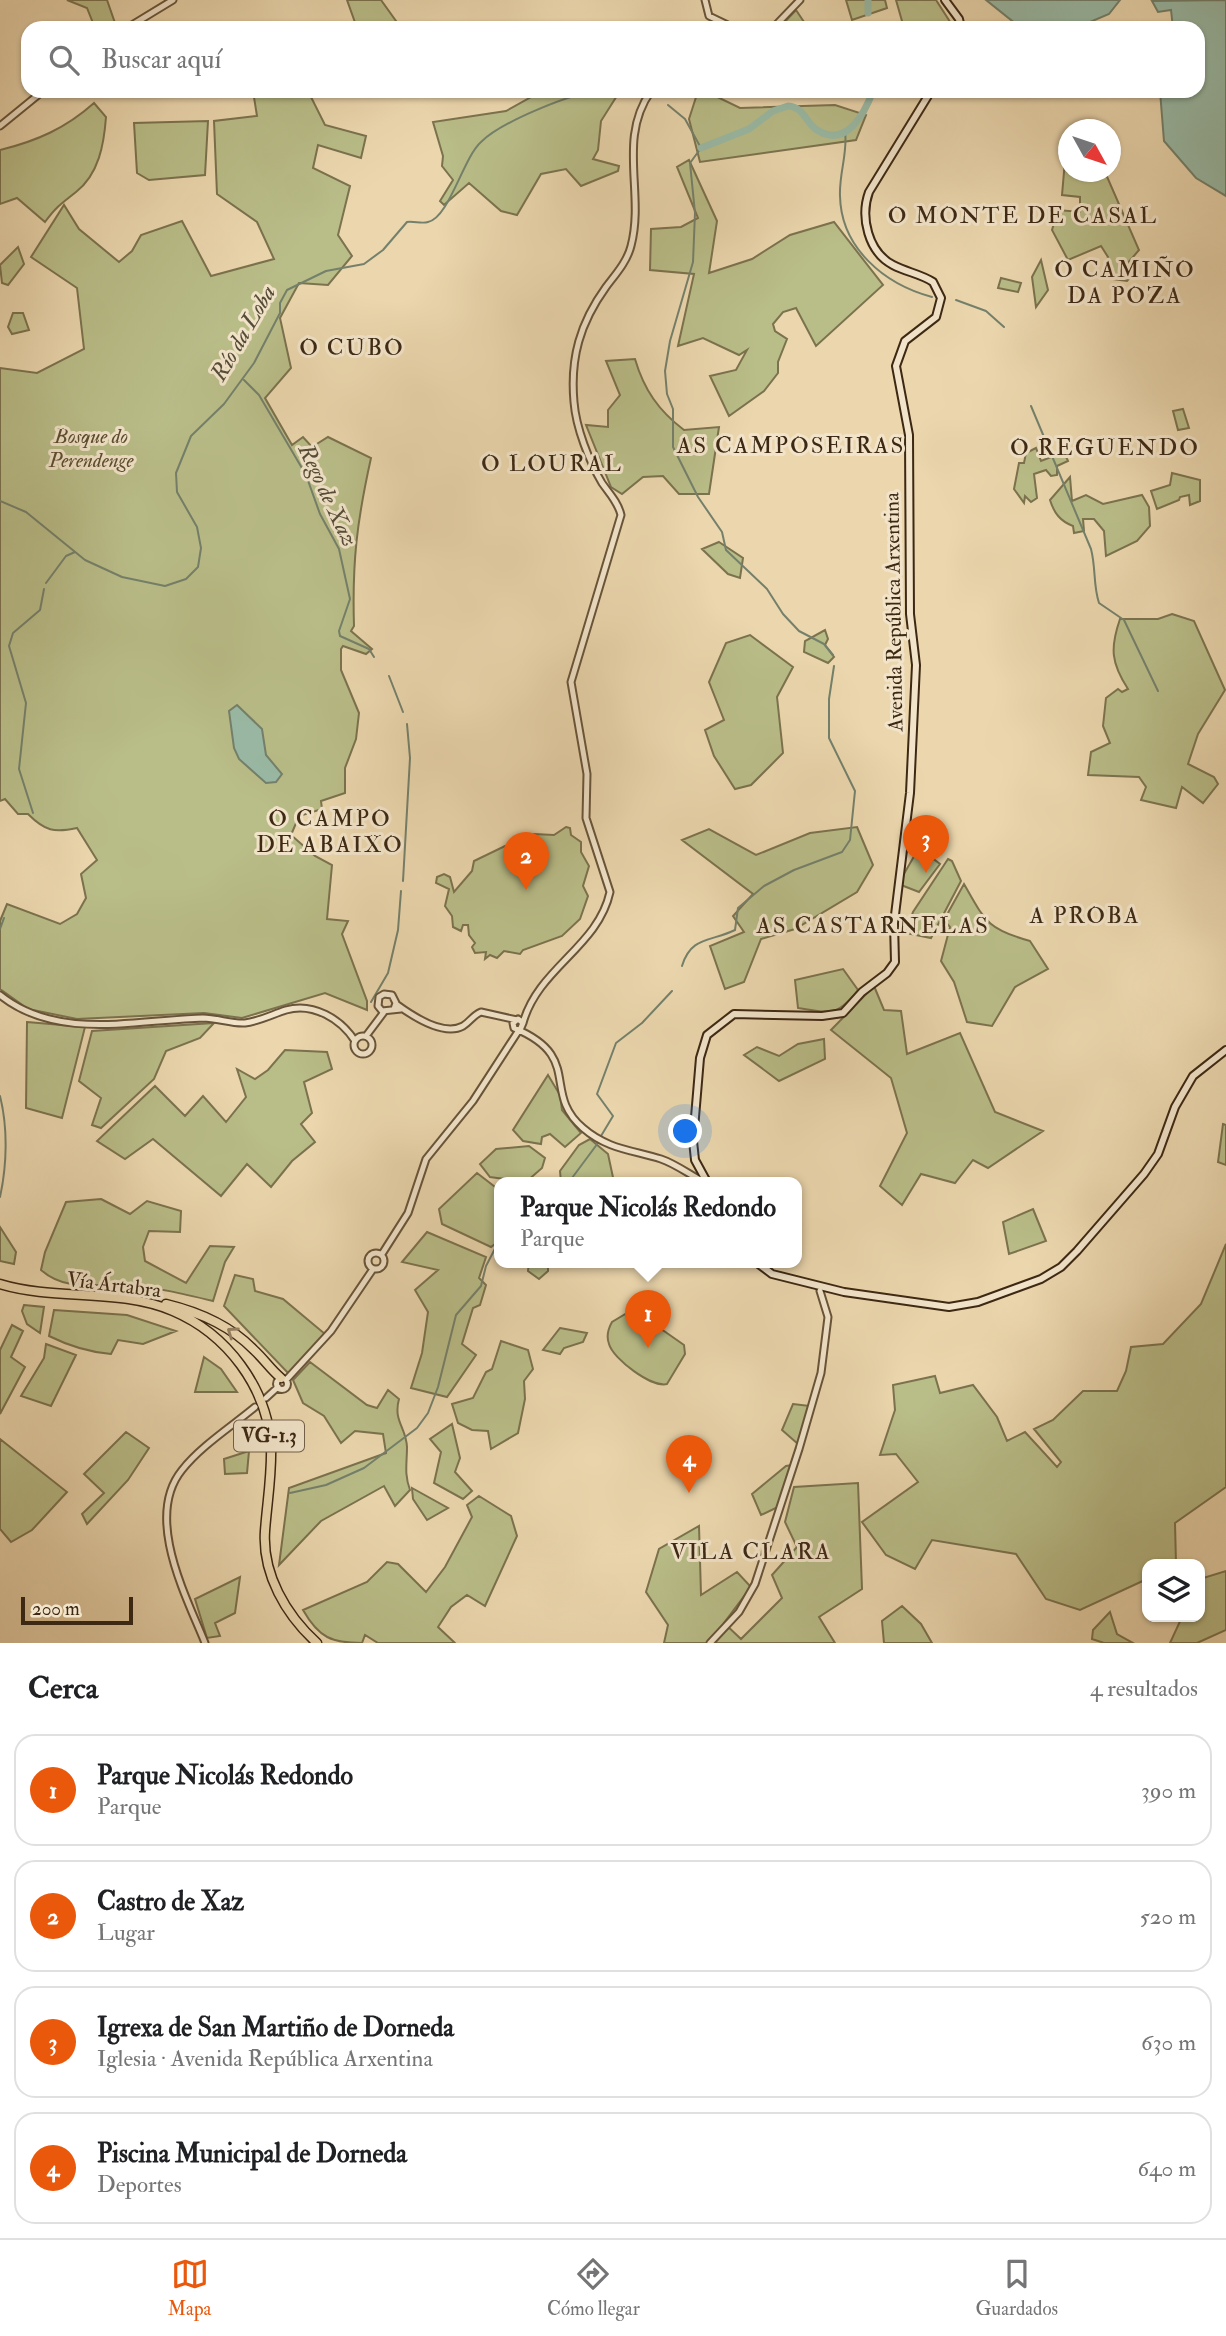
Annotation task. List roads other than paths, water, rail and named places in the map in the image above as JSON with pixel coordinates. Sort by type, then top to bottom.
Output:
[{"type":"highway","name":"Vía Ártabra","points":[[0,1284],[34,1293],[116,1298],[153,1304],[185,1316],[220,1341],[253,1384],[265,1415],[271,1445],[265,1535],[267,1558],[284,1604],[317,1643]]},
{"type":"highway","points":[[116,1298],[168,1304],[217,1322],[243,1339],[284,1379]]},
{"type":"main road","points":[[945,0],[959,21]]},
{"type":"main road","name":"Avenida República Arxentina","points":[[701,1177],[697,1173],[693,1141],[699,1058],[703,1040],[711,1030],[726,1018],[744,1012],[821,1016],[842,1013],[862,992],[887,973],[896,956],[894,923],[910,793],[916,665],[910,614],[909,435],[895,366],[905,341],[936,317],[941,298],[937,286],[927,278],[887,262],[878,253],[867,227],[866,201],[927,98]]},
{"type":"main road","points":[[764,1268],[772,1274],[818,1290],[955,1308],[1048,1275],[1077,1251],[1151,1164],[1161,1148],[1175,1107],[1193,1076],[1226,1050]]},
{"type":"street","points":[[138,21],[173,0]]},
{"type":"street","points":[[705,0],[709,16],[719,21]]},
{"type":"street","points":[[780,21],[800,0]]},
{"type":"street","points":[[0,126],[34,98]]},
{"type":"street","points":[[266,1398],[278,1387],[277,1382],[284,1379],[331,1331],[373,1269],[384,1264],[382,1254],[408,1213],[426,1159],[473,1101],[547,976],[593,930],[610,892],[586,818],[587,774],[571,682],[621,515],[600,480],[580,430],[574,403],[573,363],[588,312],[630,249],[637,200],[631,145],[640,108],[646,98]]},
{"type":"street","points":[[382,1010],[377,1000],[384,993],[393,995],[395,1006]]},
{"type":"street","points":[[0,995],[28,1014],[82,1024],[206,1018],[241,1023],[289,1009],[306,1008],[327,1015],[357,1039]]},
{"type":"street","points":[[357,1039],[356,1050],[364,1054],[371,1049],[369,1035],[382,1010],[395,1006],[428,1023],[450,1028],[463,1026],[481,1012],[505,1019],[518,1025],[552,1054],[568,1109],[583,1128],[617,1150],[663,1160],[680,1169],[697,1173]]},
{"type":"street","points":[[357,1039],[369,1035]]},
{"type":"street","points":[[373,1269],[369,1265],[369,1258],[374,1252],[382,1254]]},
{"type":"street","points":[[710,1643],[739,1612],[755,1584],[799,1449],[821,1373],[828,1317],[818,1290]]},
{"type":"street","points":[[205,1643],[170,1554],[168,1535],[173,1484],[187,1465],[255,1407]]},
{"type":"waterway","name":"Río da Loba","points":[[868,0],[868,13]]},
{"type":"waterway","name":"Río da Loba","points":[[0,501],[26,512],[85,560],[122,577],[165,586],[186,579],[198,567],[201,548],[197,527],[177,492],[176,473],[191,436],[224,404],[254,363],[280,313],[280,303],[287,290],[326,271],[364,264],[383,250],[407,222],[426,223],[436,218],[481,142],[503,126],[567,98]]},
{"type":"waterway","name":"Río da Loba","points":[[701,148],[749,129],[773,111],[788,106],[798,109],[817,130],[828,135],[837,135],[853,126],[870,98]]},
{"type":"waterway","points":[[668,105],[685,119],[701,148],[690,163],[695,213],[693,262],[670,341],[665,371],[667,394],[673,409],[673,447],[698,497],[722,532],[726,550],[767,589],[783,614],[799,631],[824,644],[833,655]]},
{"type":"waterway","points":[[845,131],[840,196],[842,215],[848,232],[868,261],[882,273],[914,291],[932,297]]},
{"type":"waterway","points":[[956,300],[986,311],[1004,327]]},
{"type":"waterway","name":"Rego de Xaz","points":[[244,380],[259,395],[306,475],[320,514],[339,549],[350,599],[339,631],[340,636],[369,649],[374,657]]},
{"type":"waterway","points":[[1031,406],[1091,549],[1099,603],[1124,620],[1158,691]]},
{"type":"waterway","points":[[46,583],[66,556],[75,552]]},
{"type":"waterway","points":[[33,813],[19,769],[26,703],[9,646],[13,633],[40,610],[44,589]]},
{"type":"waterway","points":[[682,966],[686,956],[696,945],[735,930],[738,908],[764,886],[794,870],[842,852],[850,840],[855,791],[829,738],[829,699],[834,666]]},
{"type":"waterway","name":"Rego de Xaz","points":[[389,676],[403,712]]},
{"type":"waterway","name":"Rego de Xaz","points":[[403,881],[410,758],[407,724]]},
{"type":"waterway","name":"Rego de Xaz","points":[[371,1002],[388,973],[398,930],[401,891]]},
{"type":"waterway","points":[[0,929],[4,918]]},
{"type":"waterway","points":[[601,1136],[613,1116],[597,1094],[616,1043],[642,1023],[672,991]]},
{"type":"waterway","points":[[0,1096],[6,1146],[0,1197]]},
{"type":"waterway","points":[[573,1177],[598,1143]]},
{"type":"waterway","points":[[290,1493],[326,1485],[364,1468],[417,1428],[428,1413],[438,1387],[456,1315],[481,1286],[486,1266],[494,1251]]},
{"type":"place","name":"Igrexa de San Martiño de Dorneda","points":[[926,873]]},
{"type":"place","name":"Castro de Xaz","points":[[526,890]]},
{"type":"place","name":"Parque Nicolás Redondo","points":[[648,1348]]},
{"type":"place","name":"Piscina Municipal de Dorneda","points":[[689,1493]]},
{"type":"district","name":"O MONTE DE CASAL","points":[[1023,215]]},
{"type":"district","name":"O CAMIÑO DA POZA","points":[[1125,282]]},
{"type":"district","name":"O CUBO","points":[[352,347]]},
{"type":"district","name":"AS CAMPOSEIRAS","points":[[791,445]]},
{"type":"district","name":"O REGUENDO","points":[[1105,447]]},
{"type":"district","name":"O LOURAL","points":[[552,463]]},
{"type":"district","name":"O CAMPO DE ABAIXO","points":[[330,831]]},
{"type":"district","name":"A PROBA","points":[[1085,915]]},
{"type":"district","name":"AS CASTARNELAS","points":[[873,925]]},
{"type":"district","name":"VILA CLARA","points":[[751,1551]]},
{"type":"park label","name":"Bosque do Perendenge","points":[[91,448]]}]
